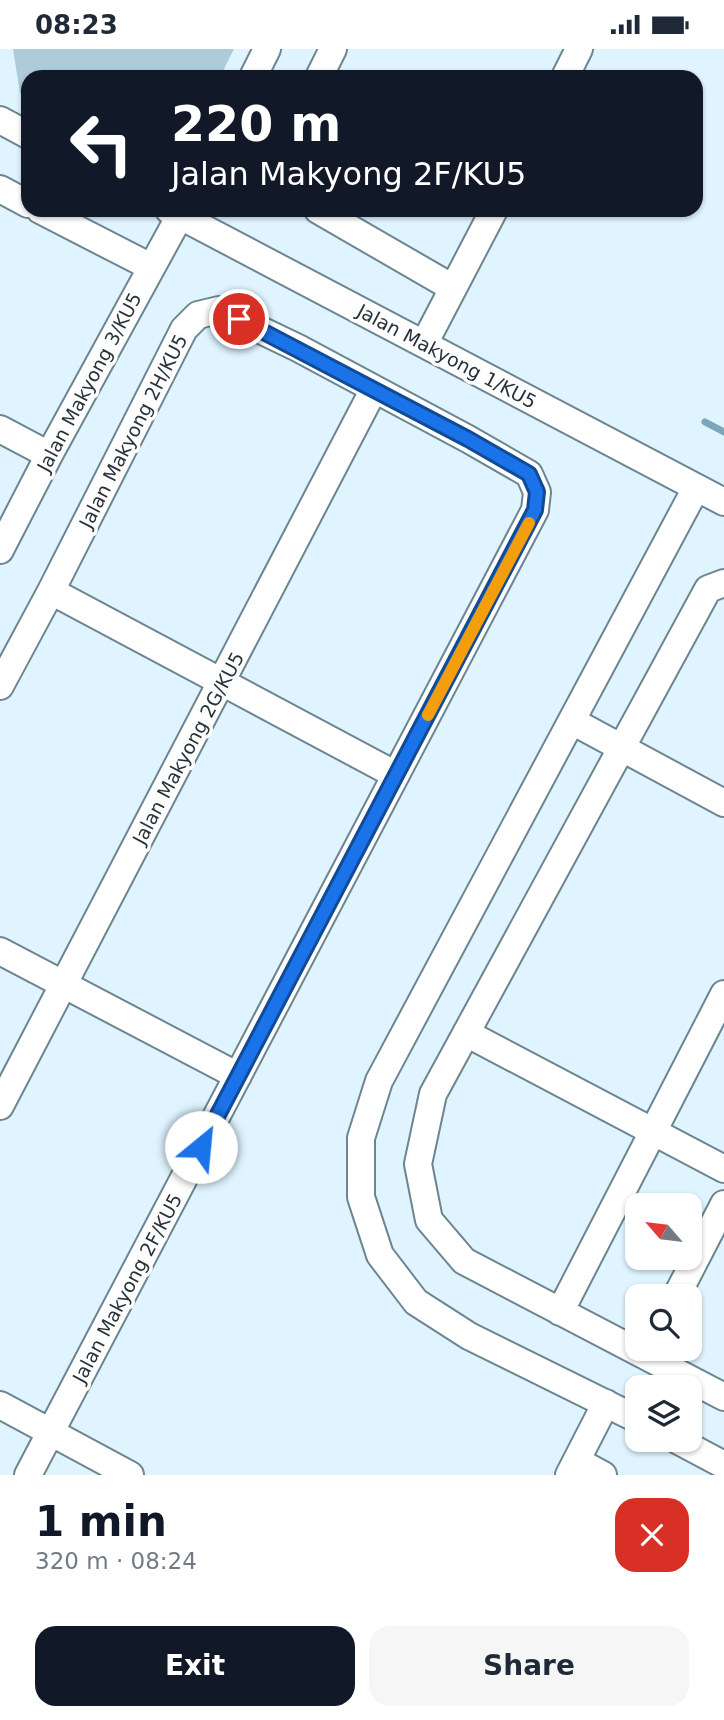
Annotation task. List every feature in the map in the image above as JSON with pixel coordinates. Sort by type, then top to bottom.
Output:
[{"type":"street","points":[[256,70],[267,49]]},
{"type":"street","points":[[322,70],[333,49]]},
{"type":"street","points":[[568,70],[579,49]]},
{"type":"street","points":[[0,120],[21,131]]},
{"type":"street","points":[[0,189],[21,200]]},
{"type":"street","points":[[54,217],[151,267]]},
{"type":"street","name":"Jalan Makyong 3/KU5","points":[[0,550],[176,217]]},
{"type":"street","name":"Jalan Makyong 1/KU5","points":[[187,217],[724,502]]},
{"type":"street","points":[[330,217],[453,288]]},
{"type":"street","points":[[424,344],[490,217]]},
{"type":"street","name":"Jalan Makyong 2H/KU5","points":[[0,686],[184,329],[198,314],[219,310],[374,389]]},
{"type":"street","name":"Jalan Makyong 2G/KU5","points":[[0,1106],[374,389]]},
{"type":"street","name":"Jalan Makyong 2F/KU5","points":[[28,1475],[535,510],[537,492],[529,474],[374,389]]},
{"type":"street","points":[[0,429],[49,455]]},
{"type":"street","points":[[625,1413],[469,1336],[416,1302],[380,1255],[361,1196],[361,1138],[379,1081],[696,488]]},
{"type":"street","points":[[625,1342],[464,1261],[429,1220],[418,1164],[433,1094],[708,589],[724,583]]},
{"type":"street","points":[[51,591],[396,775]]},
{"type":"street","points":[[572,721],[724,803]]},
{"type":"street","points":[[0,951],[238,1076]]},
{"type":"street","points":[[560,1311],[724,994]]},
{"type":"street","points":[[466,1033],[724,1169]]},
{"type":"street","points":[[683,1284],[724,1204]]},
{"type":"street","points":[[661,1361],[724,1397]]},
{"type":"street","points":[[603,1475],[573,1468],[606,1403]]},
{"type":"street","points":[[0,1405],[130,1475]]},
{"type":"street","points":[[700,1452],[724,1465]]},
{"type":"shaded area","points":[[13,49],[234,49],[224,70],[21,70],[20,93]]},
{"type":"waterway","points":[[705,422],[724,432]]},
{"type":"slow traffic","points":[[428,715],[529,523]]},
{"type":"route","points":[[201,1147],[535,510],[537,492],[529,474],[298,348],[239,319]]}]
